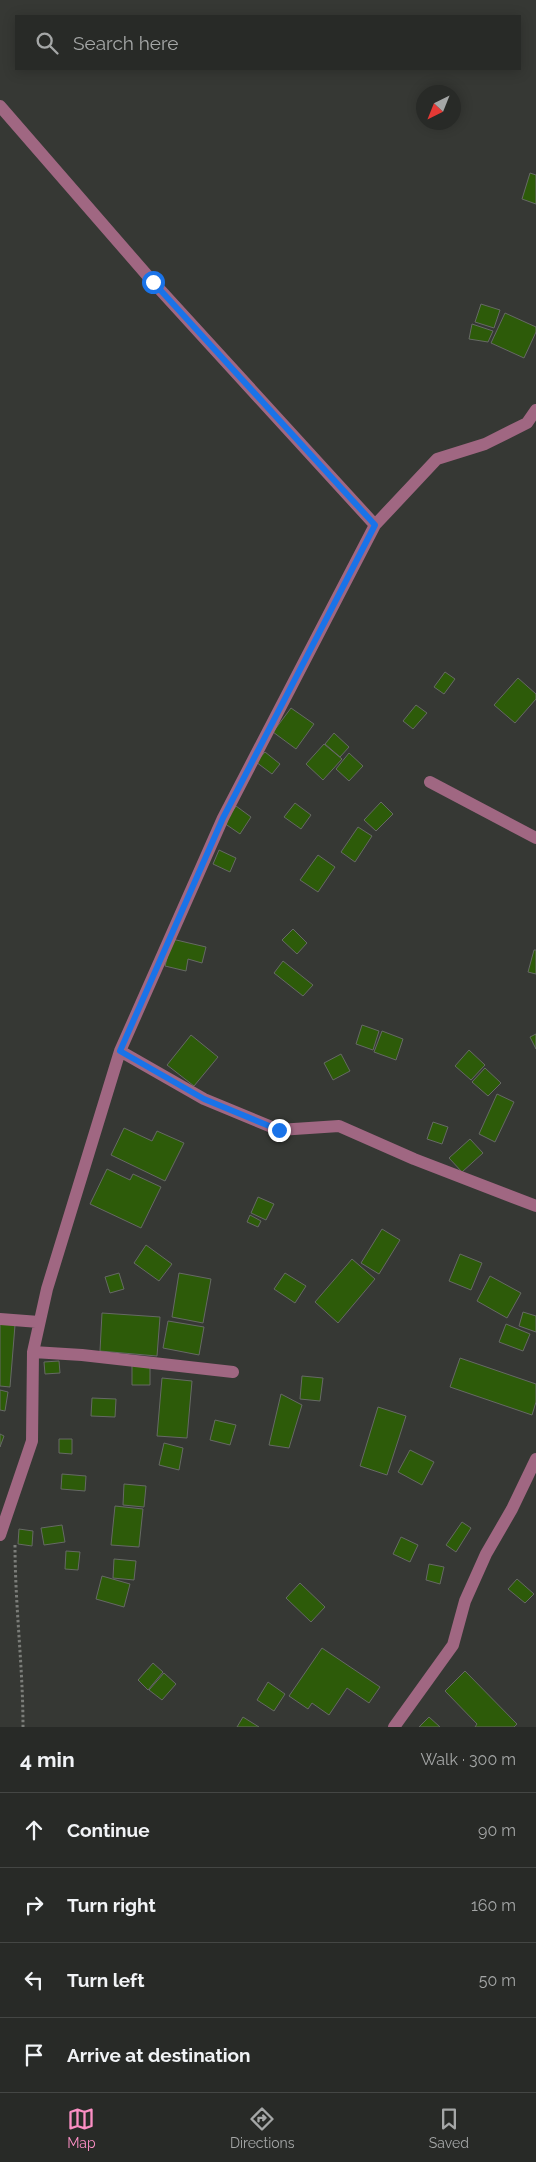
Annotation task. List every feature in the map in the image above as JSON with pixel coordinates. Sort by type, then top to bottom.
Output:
[{"type":"street","points":[[0,106],[153,282],[375,525]]},
{"type":"street","points":[[0,1535],[32,1441],[33,1352],[47,1289],[120,1051],[223,818],[375,525],[438,459],[485,444],[527,423],[536,410]]},
{"type":"street","points":[[430,782],[536,838]]},
{"type":"street","points":[[120,1051],[204,1099],[279,1130],[339,1126],[414,1160],[536,1206]]},
{"type":"street","points":[[0,1319],[40,1322]]},
{"type":"street","points":[[33,1352],[82,1355],[233,1372]]},
{"type":"street","points":[[394,1727],[452,1645],[465,1601],[472,1585],[536,1459]]},
{"type":"path","points":[[15,1536],[15,1591],[23,1693],[23,1727]]},
{"type":"building","points":[[530,173],[536,175],[536,204],[522,199]]},
{"type":"building","points":[[481,304],[500,310],[494,328],[475,322]]},
{"type":"building","points":[[505,313],[536,327],[536,332],[524,358],[491,343]]},
{"type":"building","points":[[472,324],[493,331],[488,342],[469,339]]},
{"type":"building","points":[[445,672],[455,679],[444,694],[434,687]]},
{"type":"building","points":[[518,678],[536,694],[536,699],[515,723],[494,705]]},
{"type":"building","points":[[416,705],[427,713],[413,729],[403,721]]},
{"type":"building","points":[[291,708],[314,724],[296,749],[273,732]]},
{"type":"building","points":[[334,733],[349,747],[340,757],[325,744]]},
{"type":"building","points":[[324,744],[342,759],[323,780],[306,764]]},
{"type":"building","points":[[265,752],[280,764],[272,774],[256,762]]},
{"type":"building","points":[[349,753],[363,766],[349,781],[336,769]]},
{"type":"building","points":[[381,802],[393,814],[376,831],[364,820]]},
{"type":"building","points":[[295,803],[311,815],[301,829],[284,817]]},
{"type":"building","points":[[236,806],[251,817],[240,834],[224,823]]},
{"type":"building","points":[[358,827],[372,836],[355,862],[341,852]]},
{"type":"building","points":[[219,850],[236,858],[230,872],[213,864]]},
{"type":"building","points":[[318,855],[335,867],[318,892],[300,880]]},
{"type":"building","points":[[293,929],[307,943],[297,954],[282,940]]},
{"type":"building","points":[[172,939],[206,947],[202,963],[188,959],[186,971],[165,966]]},
{"type":"building","points":[[534,950],[536,950],[536,974],[528,972]]},
{"type":"building","points":[[283,961],[313,985],[303,996],[274,973]]},
{"type":"building","points":[[362,1025],[379,1031],[373,1050],[356,1044]]},
{"type":"building","points":[[382,1031],[403,1039],[396,1060],[374,1052]]},
{"type":"building","points":[[536,1034],[536,1049],[530,1037]]},
{"type":"building","points":[[191,1035],[218,1057],[194,1086],[167,1065]]},
{"type":"building","points":[[469,1050],[485,1065],[471,1080],[455,1066]]},
{"type":"building","points":[[341,1054],[350,1071],[333,1080],[324,1063]]},
{"type":"building","points":[[485,1068],[501,1083],[488,1096],[472,1082]]},
{"type":"building","points":[[497,1094],[514,1102],[495,1142],[479,1134]]},
{"type":"building","points":[[433,1122],[448,1127],[442,1144],[427,1139]]},
{"type":"building","points":[[124,1128],[152,1141],[157,1131],[184,1143],[165,1181],[111,1155]]},
{"type":"building","points":[[470,1139],[483,1153],[462,1172],[449,1158]]},
{"type":"building","points":[[107,1169],[130,1180],[133,1174],[161,1187],[141,1228],[90,1204]]},
{"type":"building","points":[[258,1197],[274,1204],[266,1220],[251,1213]]},
{"type":"building","points":[[250,1215],[261,1221],[258,1227],[247,1222]]},
{"type":"building","points":[[382,1229],[400,1240],[379,1274],[361,1263]]},
{"type":"building","points":[[146,1245],[172,1264],[159,1281],[134,1263]]},
{"type":"building","points":[[460,1254],[482,1263],[471,1290],[449,1281]]},
{"type":"building","points":[[352,1259],[375,1279],[338,1323],[315,1302]]},
{"type":"building","points":[[119,1273],[124,1289],[110,1293],[105,1277]]},
{"type":"building","points":[[179,1273],[211,1279],[203,1323],[172,1317]]},
{"type":"building","points":[[285,1273],[306,1286],[295,1303],[274,1289]]},
{"type":"building","points":[[490,1276],[521,1293],[507,1318],[477,1301]]},
{"type":"building","points":[[523,1312],[536,1316],[536,1332],[519,1326]]},
{"type":"building","points":[[102,1313],[160,1317],[157,1356],[100,1351]]},
{"type":"building","points":[[168,1321],[204,1327],[199,1355],[163,1348]]},
{"type":"building","points":[[0,1324],[15,1325],[10,1387],[0,1386]]},
{"type":"building","points":[[506,1324],[530,1334],[523,1351],[499,1342]]},
{"type":"building","points":[[460,1358],[536,1384],[536,1402],[532,1415],[450,1387]]},
{"type":"building","points":[[59,1361],[60,1373],[45,1374],[44,1362]]},
{"type":"building","points":[[132,1364],[150,1364],[150,1385],[132,1385]]},
{"type":"building","points":[[302,1376],[323,1378],[320,1401],[300,1399]]},
{"type":"building","points":[[162,1378],[192,1381],[187,1438],[157,1436]]},
{"type":"building","points":[[0,1390],[8,1392],[5,1411],[0,1410]]},
{"type":"building","points":[[281,1394],[302,1405],[289,1448],[269,1445]]},
{"type":"building","points":[[92,1398],[116,1399],[115,1417],[91,1416]]},
{"type":"building","points":[[378,1407],[406,1416],[387,1475],[360,1466]]},
{"type":"building","points":[[215,1420],[236,1425],[230,1445],[210,1440]]},
{"type":"building","points":[[0,1434],[4,1436],[0,1447]]},
{"type":"building","points":[[59,1439],[72,1439],[72,1454],[59,1453]]},
{"type":"building","points":[[164,1443],[183,1448],[179,1470],[159,1465]]},
{"type":"building","points":[[410,1450],[434,1462],[422,1485],[398,1472]]},
{"type":"building","points":[[62,1474],[86,1476],[85,1491],[61,1489]]},
{"type":"building","points":[[124,1484],[146,1486],[144,1507],[123,1505]]},
{"type":"building","points":[[115,1506],[143,1509],[139,1547],[111,1545]]},
{"type":"building","points":[[462,1522],[471,1528],[456,1552],[446,1545]]},
{"type":"building","points":[[62,1525],[65,1542],[44,1545],[41,1528]]},
{"type":"building","points":[[19,1529],[33,1531],[32,1546],[18,1544]]},
{"type":"building","points":[[401,1537],[418,1545],[410,1562],[393,1554]]},
{"type":"building","points":[[66,1551],[80,1552],[78,1570],[65,1569]]},
{"type":"building","points":[[114,1559],[136,1561],[134,1580],[113,1578]]},
{"type":"building","points":[[429,1564],[444,1567],[440,1584],[426,1580]]},
{"type":"building","points":[[102,1576],[130,1584],[124,1607],[96,1599]]},
{"type":"building","points":[[517,1579],[534,1594],[525,1603],[508,1589]]},
{"type":"building","points":[[300,1583],[325,1607],[311,1622],[286,1598]]},
{"type":"building","points":[[322,1648],[380,1687],[369,1703],[347,1688],[329,1715],[312,1703],[308,1709],[289,1696]]},
{"type":"building","points":[[153,1663],[163,1672],[148,1690],[138,1680]]},
{"type":"building","points":[[465,1671],[517,1724],[514,1727],[475,1727],[477,1724],[445,1691]]},
{"type":"building","points":[[164,1673],[176,1684],[162,1700],[149,1690]]},
{"type":"building","points":[[268,1682],[285,1694],[274,1711],[257,1700]]},
{"type":"building","points":[[243,1717],[259,1727],[237,1727]]},
{"type":"building","points":[[429,1717],[440,1727],[419,1727]]},
{"type":"route","points":[[153,282],[375,525],[223,818],[120,1051],[204,1099],[279,1130]]}]
